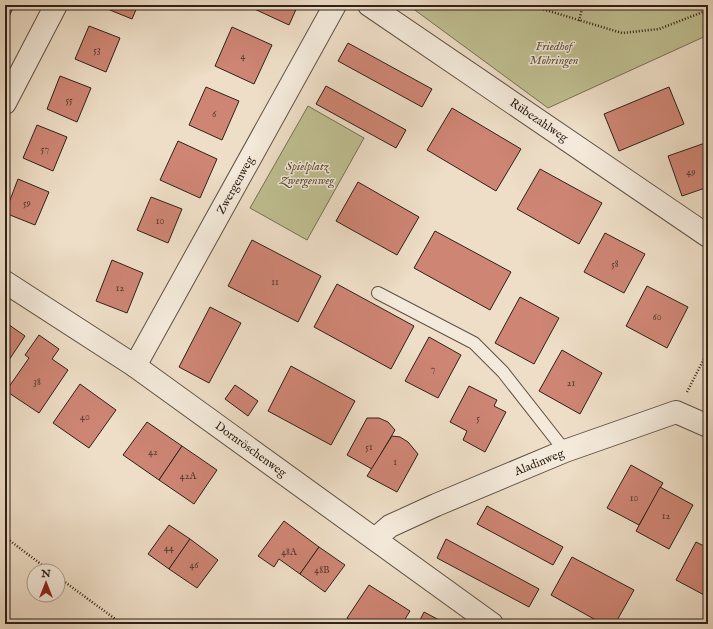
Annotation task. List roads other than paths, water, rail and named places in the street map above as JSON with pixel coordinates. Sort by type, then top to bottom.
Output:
[{"type":"street","points":[[5,104],[56,5]]},
{"type":"street","name":"Zwergenweg","points":[[135,366],[334,5]]},
{"type":"street","name":"Rübezahlweg","points":[[369,5],[708,236]]},
{"type":"street","name":"Dornröschenweg","points":[[5,282],[135,366],[492,624]]},
{"type":"street","name":"Aladinweg","points":[[376,539],[390,526],[436,504],[565,452],[676,412],[708,426]]},
{"type":"lane","points":[[378,293],[474,343],[503,372],[565,452]]},
{"type":"park label","name":"Friedhof Möhringen","points":[[554,53]]},
{"type":"park label","name":"Spielplatz Zwergenweg","points":[[307,173]]}]
